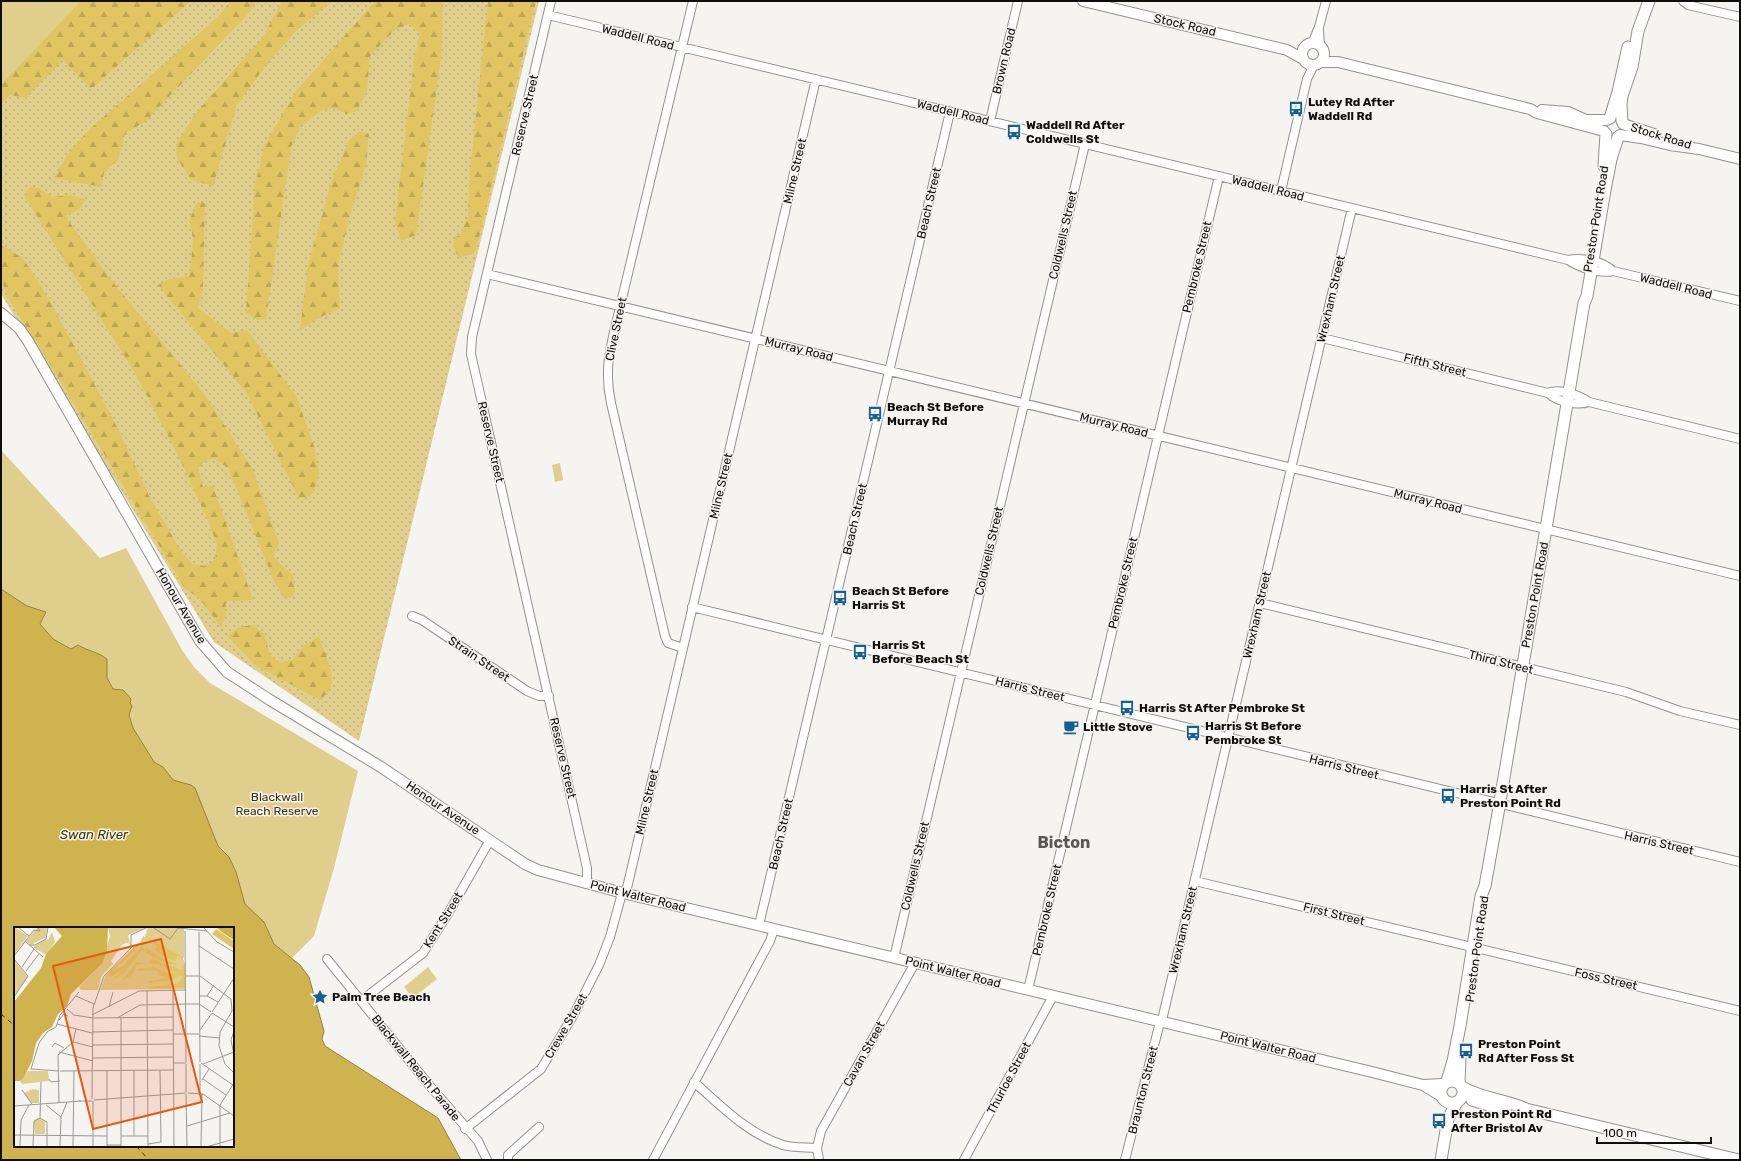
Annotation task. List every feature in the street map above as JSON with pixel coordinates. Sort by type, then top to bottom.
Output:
[{"type":"main road","points":[[1605,133],[1604,126],[1618,92],[1630,38],[1642,1]]},
{"type":"main road","points":[[1623,123],[1621,105],[1622,96],[1632,67],[1638,31],[1649,1]]},
{"type":"main road","name":"Stock Road","points":[[1605,133],[1613,138],[1619,136],[1624,130],[1623,123],[1616,118],[1608,119]]},
{"type":"main road","name":"Preston Point Road","points":[[1590,265],[1606,158],[1605,133]]},
{"type":"main road","name":"Preston Point Road","points":[[1445,1083],[1454,1061],[1485,897],[1485,886],[1523,667],[1584,296],[1611,159],[1619,136]]},
{"type":"main road","name":"Preston Point Road","points":[[1460,1085],[1459,1062],[1464,1018],[1472,998],[1475,948]]},
{"type":"main road","name":"Point Walter Road","points":[[1445,1083],[1454,1081],[1470,1092],[1518,1105],[1526,1109],[1739,1160]]},
{"type":"main road","points":[[1445,1083],[1440,1090],[1448,1119]]},
{"type":"main road","points":[[1441,1160],[1448,1119],[1463,1093],[1460,1085]]},
{"type":"main road","name":"Point Walter Road","points":[[1442,1098],[1450,1103],[1458,1100],[1477,1101],[1492,1106],[1516,1110],[1526,1109]]},
{"type":"street","name":"Reserve Street","points":[[551,1],[472,337],[471,354],[587,868],[587,884]]},
{"type":"street","name":"Clive Street","points":[[683,648],[668,642],[665,636],[608,388],[607,374],[609,357],[620,307],[693,1]]},
{"type":"street","name":"Brown Road","points":[[990,121],[1018,1]]},
{"type":"street","name":"Stock Road","points":[[1083,1],[1287,50],[1311,62],[1338,62],[1530,109],[1568,112],[1586,120],[1608,119]]},
{"type":"street","points":[[1315,47],[1326,1]]},
{"type":"street","points":[[1683,1],[1688,5],[1740,17]]},
{"type":"street","name":"Waddell Road","points":[[548,15],[1568,260],[1574,264],[1609,267],[1613,271],[1740,301]]},
{"type":"street","name":"Stock Road","points":[[1287,50],[1315,47],[1338,62]]},
{"type":"street","points":[[1311,62],[1302,52],[1315,47]]},
{"type":"street","points":[[1281,191],[1311,62],[1323,55],[1315,47]]},
{"type":"street","name":"Milne Street","points":[[623,893],[628,880],[816,79]]},
{"type":"street","name":"Stock Road","points":[[1530,109],[1537,113],[1605,133]]},
{"type":"street","name":"Beach Street","points":[[760,925],[950,112]]},
{"type":"street","name":"Stock Road","points":[[1623,123],[1646,132],[1693,144],[1699,149]]},
{"type":"street","name":"Stock Road","points":[[1619,136],[1641,138],[1670,145],[1699,149],[1740,159]]},
{"type":"street","name":"Coldwells Street","points":[[894,958],[1084,144]]},
{"type":"street","name":"Pembroke Street","points":[[1028,990],[1219,176]]},
{"type":"street","name":"Wrexham Street","points":[[1161,1021],[1229,738],[1352,208]]},
{"type":"street","name":"Murray Road","points":[[487,274],[1740,576]]},
{"type":"street","name":"Honour Avenue","points":[[1,313],[19,328],[28,341],[200,641],[227,672],[270,700],[381,767],[490,840]]},
{"type":"street","name":"Fifth Street","points":[[1322,338],[1548,393],[1553,397],[1568,398],[1582,405],[1589,402],[1740,439]]},
{"type":"street","name":"Third Street","points":[[1260,603],[1626,692],[1680,711],[1740,725]]},
{"type":"street","name":"Harris Street","points":[[692,607],[1499,805],[1740,862]]},
{"type":"street","name":"Strain Street","points":[[412,616],[422,620],[528,691],[539,696],[549,696]]},
{"type":"street","name":"Point Walter Road","points":[[490,840],[525,864],[538,870],[587,884],[1423,1085],[1445,1083]]},
{"type":"street","name":"Kent Street","points":[[361,1001],[422,953],[449,912],[490,840]]},
{"type":"street","name":"First Street","points":[[1195,881],[1475,948]]},
{"type":"street","name":"Crewe Street","points":[[465,1129],[541,1070],[573,1016],[599,965],[623,893]]},
{"type":"street","points":[[653,1160],[770,941],[774,929]]},
{"type":"street","name":"Foss Street","points":[[1475,948],[1740,1011]]},
{"type":"street","name":"Blackwall Reach Parade","points":[[327,959],[465,1129],[478,1141],[487,1160]]},
{"type":"street","name":"Cavan Street","points":[[817,1148],[821,1131],[915,963]]},
{"type":"street","name":"Thurloe Street","points":[[964,1160],[1053,996]]},
{"type":"street","name":"Braunton Street","points":[[1125,1160],[1161,1021]]},
{"type":"street","points":[[694,1082],[735,1119],[769,1140],[784,1145],[817,1148],[819,1160]]},
{"type":"street","name":"Point Walter Road","points":[[1423,1085],[1442,1098]]},
{"type":"street","points":[[508,1160],[508,1155],[539,1127]]},
{"type":"green space","points":[[1,1],[191,1],[91,89],[63,60],[26,98],[10,95],[1,104]]},
{"type":"green space","points":[[1,1],[81,1],[1,85]]},
{"type":"green space","points":[[97,1],[539,1],[359,741],[214,642],[1,294],[1,98]]},
{"type":"green space","points":[[230,1],[256,1],[248,14],[145,122],[125,133],[118,160],[104,172],[102,187],[54,178],[70,151],[91,128],[221,14]]},
{"type":"green space","points":[[282,1],[332,1],[296,31],[264,68],[237,105],[213,186],[191,180],[177,158],[176,144],[196,113],[263,37]]},
{"type":"green space","points":[[375,1],[443,1],[441,58],[416,235],[401,241],[395,221],[414,61],[420,33],[409,24],[395,30],[370,56],[367,91],[357,111],[347,114],[333,108],[322,110],[300,127],[291,147],[266,319],[258,320],[246,313],[255,185],[265,144],[295,93]]},
{"type":"green space","points":[[488,1],[536,1],[477,246],[473,254],[460,257],[456,253],[453,245],[455,237],[460,235],[468,216],[470,171]]},
{"type":"green space","points":[[361,131],[369,134],[366,165],[349,219],[338,265],[340,308],[319,318],[300,330],[308,265],[333,177],[350,139]]},
{"type":"green space","points":[[29,187],[39,188],[52,197],[70,195],[85,199],[79,210],[65,216],[108,276],[205,395],[253,470],[279,543],[274,556],[280,564],[293,575],[295,591],[292,598],[284,598],[274,581],[228,468],[214,458],[203,462],[198,469],[203,487],[213,486],[253,600],[226,601],[225,617],[221,627],[199,598],[185,589],[52,367],[9,300],[1,280],[1,245],[23,258],[51,303],[116,425],[151,500],[180,549],[192,564],[206,566],[215,559],[217,545],[208,520],[176,451],[135,373],[25,197]]},
{"type":"green space","points":[[197,202],[205,203],[203,287],[198,308],[231,333],[247,330],[296,396],[314,446],[319,473],[311,496],[299,498],[246,392],[158,285],[170,279],[190,276],[193,240],[190,219]]},
{"type":"green space","name":"Blackwall Reach Reserve","points":[[1,450],[100,558],[126,548],[182,650],[194,667],[210,683],[358,771],[334,868],[314,936],[292,958],[274,944],[264,922],[245,904],[236,872],[229,857],[218,846],[195,788],[191,785],[173,780],[163,767],[154,762],[133,728],[129,715],[129,703],[123,690],[113,689],[107,678],[107,659],[79,645],[71,649],[53,640],[40,623],[44,618],[45,612],[27,606],[1,589]]},
{"type":"green space","points":[[560,463],[563,480],[555,482],[552,465]]},
{"type":"green space","points":[[253,625],[264,634],[270,655],[280,663],[293,659],[306,644],[319,637],[331,670],[332,678],[329,691],[320,700],[255,665],[228,636],[239,627]]},
{"type":"green space","points":[[428,967],[437,979],[413,998],[404,987]]},
{"type":"water","name":"Swan River","points":[[1,589],[27,606],[46,612],[40,624],[53,639],[71,649],[78,645],[107,659],[107,678],[113,689],[123,690],[131,699],[130,703],[132,706],[129,715],[133,728],[154,762],[163,767],[173,780],[191,785],[195,788],[218,846],[229,857],[236,872],[245,904],[264,922],[274,944],[300,965],[309,977],[324,1031],[322,1039],[325,1046],[438,1118],[461,1160],[1,1160]]},
{"type":"ferry route","points":[[1,1014],[14,1025]]},
{"type":"ferry route","points":[[137,1147],[149,1160]]},
{"type":"place","name":"Lutey Rd After Waddell Rd","points":[[1296,109]]},
{"type":"place","name":"Waddell Rd After Coldwells St","points":[[1014,132]]},
{"type":"place","name":"Beach St Before Murray Rd","points":[[875,414]]},
{"type":"place","name":"Beach St Before Harris St","points":[[840,598]]},
{"type":"place","name":"Harris St Before Beach St","points":[[860,652]]},
{"type":"place","name":"Harris St After Pembroke St","points":[[1127,708]]},
{"type":"place","name":"Little Stove","points":[[1071,727]]},
{"type":"place","name":"Harris St Before Pembroke St","points":[[1193,733]]},
{"type":"place","name":"Harris St After Preston Point Rd","points":[[1448,796]]},
{"type":"place","name":"Palm Tree Beach","points":[[320,997]]},
{"type":"place","name":"Preston Point Rd After Foss St","points":[[1466,1051]]},
{"type":"place","name":"Preston Point Rd After Bristol Av","points":[[1439,1121]]},
{"type":"district","name":"Bicton","points":[[1064,842]]}]
